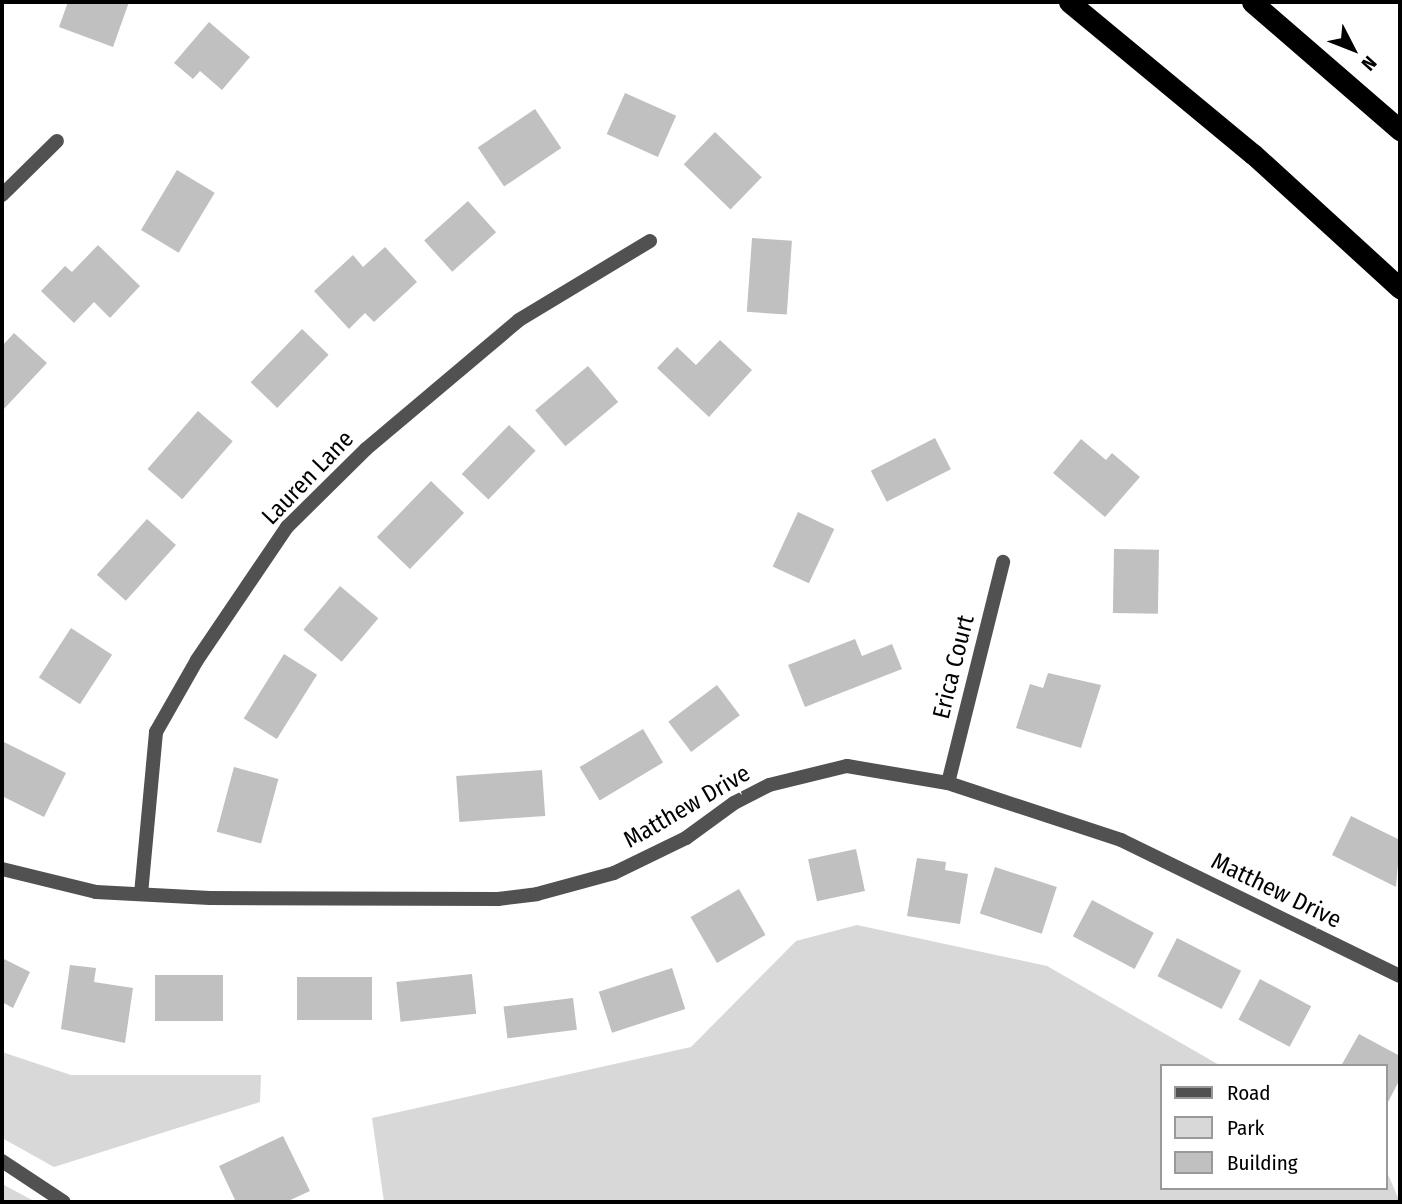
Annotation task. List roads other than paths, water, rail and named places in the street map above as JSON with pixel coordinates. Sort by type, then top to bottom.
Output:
[{"type":"highway","points":[[1069,2],[1253,154],[1400,288]]},
{"type":"highway","points":[[1252,2],[1400,131]]},
{"type":"street","points":[[2,195],[57,141]]},
{"type":"street","name":"Lauren Lane","points":[[141,894],[156,732],[197,660],[287,527],[366,449],[519,320],[649,241]]},
{"type":"street","name":"Erica Court","points":[[948,783],[1003,562]]},
{"type":"street","name":"Matthew Drive","points":[[2,869],[96,892],[458,901],[537,894],[651,857],[734,803],[808,773],[847,766],[948,783],[1121,839],[1400,976]]},
{"type":"street","points":[[2,1161],[64,1202]]}]
